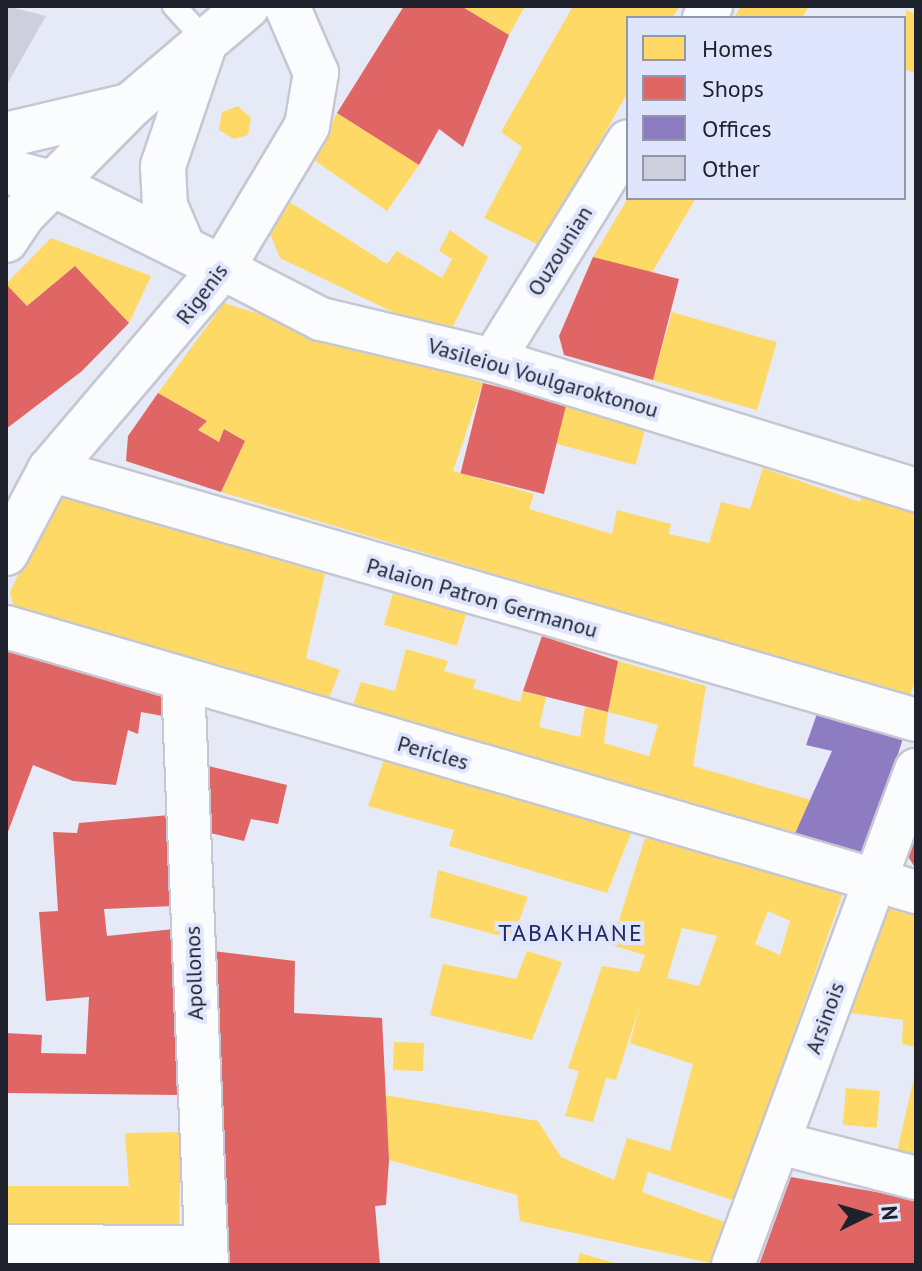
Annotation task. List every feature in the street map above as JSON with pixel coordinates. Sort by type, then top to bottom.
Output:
[{"type":"street","points":[[22,210],[132,104],[247,6]]},
{"type":"street","name":"Rigenis","points":[[6,553],[50,470],[222,268],[315,104],[313,59],[287,6]]},
{"type":"street","points":[[181,243],[165,206],[163,166],[205,40]]},
{"type":"street","points":[[6,135],[132,104]]},
{"type":"street","name":"Ouzounian","points":[[493,360],[626,144]]},
{"type":"street","name":"Vasileiou Voulgaroktonou","points":[[6,171],[22,210],[111,211],[181,243],[222,268],[321,319],[493,360],[916,490]]},
{"type":"street","name":"Palaion Patron Germanou","points":[[50,470],[916,720]]},
{"type":"street","name":"Pericles","points":[[6,627],[916,892]]},
{"type":"street","name":"Apollonos","points":[[183,681],[206,1256]]},
{"type":"street","name":"Arsinois","points":[[733,1265],[779,1143],[868,879],[916,770]]},
{"type":"street","points":[[779,1143],[916,1178]]},
{"type":"street","points":[[6,1246],[206,1256]]},
{"type":"lane","points":[[174,6],[205,40]]},
{"type":"building: Homes","points":[[461,6],[525,6],[509,35]]},
{"type":"building: Homes","points":[[573,6],[680,6],[673,16],[626,16],[626,96],[541,246],[484,218],[522,147],[501,132]]},
{"type":"building: Homes","points":[[741,6],[809,6],[803,16],[735,16]]},
{"type":"building: Homes","points":[[906,10],[916,14],[916,73],[906,70]]},
{"type":"building: Homes","points":[[238,106],[251,118],[248,135],[234,139],[219,130],[222,112]]},
{"type":"building: Homes","points":[[337,113],[419,165],[387,211],[314,160]]},
{"type":"building: Homes","points":[[285,199],[387,264],[397,251],[442,278],[452,259],[439,251],[450,230],[488,257],[451,330],[403,317],[280,258],[267,226]]},
{"type":"building: Homes","points":[[627,200],[695,200],[651,274],[593,257]]},
{"type":"building: Homes","points":[[51,238],[151,276],[129,323],[75,266],[27,306],[6,284]]},
{"type":"building: Homes","points":[[224,303],[483,383],[453,471],[534,494],[529,509],[612,534],[617,510],[671,524],[669,534],[709,543],[721,502],[750,509],[763,468],[860,502],[865,484],[916,499],[916,679],[909,698],[221,492],[245,441],[224,429],[219,442],[198,430],[207,421],[158,393]]},
{"type":"building: Homes","points":[[672,312],[777,342],[757,410],[652,380]]},
{"type":"building: Homes","points":[[566,404],[646,425],[636,465],[555,444]]},
{"type":"building: Homes","points":[[56,494],[325,574],[306,658],[340,670],[327,703],[15,613],[10,592]]},
{"type":"building: Homes","points":[[393,593],[466,614],[457,646],[384,625]]},
{"type":"building: Homes","points":[[406,649],[448,661],[444,671],[476,680],[473,688],[520,702],[523,691],[546,697],[539,727],[580,737],[585,707],[608,712],[618,661],[706,686],[693,766],[811,800],[793,838],[350,713],[361,682],[395,691]],"holes":[[[608,712],[658,725],[649,756],[604,743]]]},
{"type":"building: Homes","points":[[385,757],[635,823],[607,893],[449,846],[454,830],[368,806]]},
{"type":"building: Homes","points":[[645,838],[846,884],[735,1201],[648,1172],[642,1192],[725,1222],[710,1263],[520,1221],[517,1195],[389,1160],[384,1095],[538,1121],[561,1157],[614,1180],[627,1138],[670,1151],[693,1064],[630,1043],[640,1005],[616,1080],[606,1078],[593,1122],[565,1116],[579,1071],[568,1068],[602,966],[639,972],[645,955],[611,945]],"holes":[[[768,911],[790,921],[780,955],[755,944]],[[682,928],[717,936],[699,986],[667,978]]]},
{"type":"building: Homes","points":[[438,870],[528,897],[512,939],[430,917]]},
{"type":"building: Homes","points":[[882,900],[916,910],[916,1047],[902,1044],[903,1020],[844,1012]]},
{"type":"building: Homes","points":[[527,951],[562,962],[532,1040],[430,1015],[443,964],[516,979]]},
{"type":"building: Homes","points":[[394,1042],[424,1043],[423,1071],[393,1070]]},
{"type":"building: Homes","points":[[916,1073],[916,1157],[897,1152]]},
{"type":"building: Homes","points":[[846,1088],[880,1091],[877,1128],[843,1125]]},
{"type":"building: Homes","points":[[181,1132],[179,1231],[6,1229],[6,1186],[129,1186],[125,1133]]},
{"type":"building: Homes","points":[[580,1253],[617,1264],[617,1265],[577,1265]]},
{"type":"building: Shops","points":[[404,6],[461,6],[509,35],[463,147],[439,129],[419,165],[337,113]]},
{"type":"building: Shops","points":[[593,257],[679,279],[653,380],[564,355],[559,336]]},
{"type":"building: Shops","points":[[75,266],[129,323],[82,371],[6,429],[6,284],[27,306]]},
{"type":"building: Shops","points":[[483,383],[566,404],[544,494],[461,473]]},
{"type":"building: Shops","points":[[158,393],[207,421],[198,430],[219,442],[224,429],[245,441],[221,492],[126,461],[128,436]]},
{"type":"building: Shops","points":[[542,636],[618,661],[608,712],[523,691]]},
{"type":"building: Shops","points":[[6,645],[168,699],[168,717],[141,712],[138,734],[128,730],[116,785],[73,781],[33,765],[6,837]]},
{"type":"building: Shops","points":[[204,765],[287,785],[278,824],[251,819],[244,841],[206,832]]},
{"type":"building: Shops","points":[[169,815],[174,906],[104,909],[107,936],[174,929],[177,1095],[6,1093],[6,1033],[42,1035],[41,1053],[86,1054],[89,997],[46,1001],[39,912],[58,911],[53,832],[77,833],[79,823]]},
{"type":"building: Shops","points":[[916,815],[916,869],[903,849]]},
{"type":"building: Shops","points":[[213,951],[295,961],[294,1013],[382,1018],[389,1160],[386,1205],[375,1206],[380,1265],[228,1265]]},
{"type":"building: Shops","points":[[791,1177],[916,1199],[916,1265],[759,1265]]},
{"type":"building: Offices","points":[[818,711],[905,732],[863,865],[793,838],[832,751],[806,745]]},
{"type":"building: Other","points":[[6,6],[46,16],[6,86]]},
{"type":"district","name":"TABAKHANE","points":[[571,933]]}]
